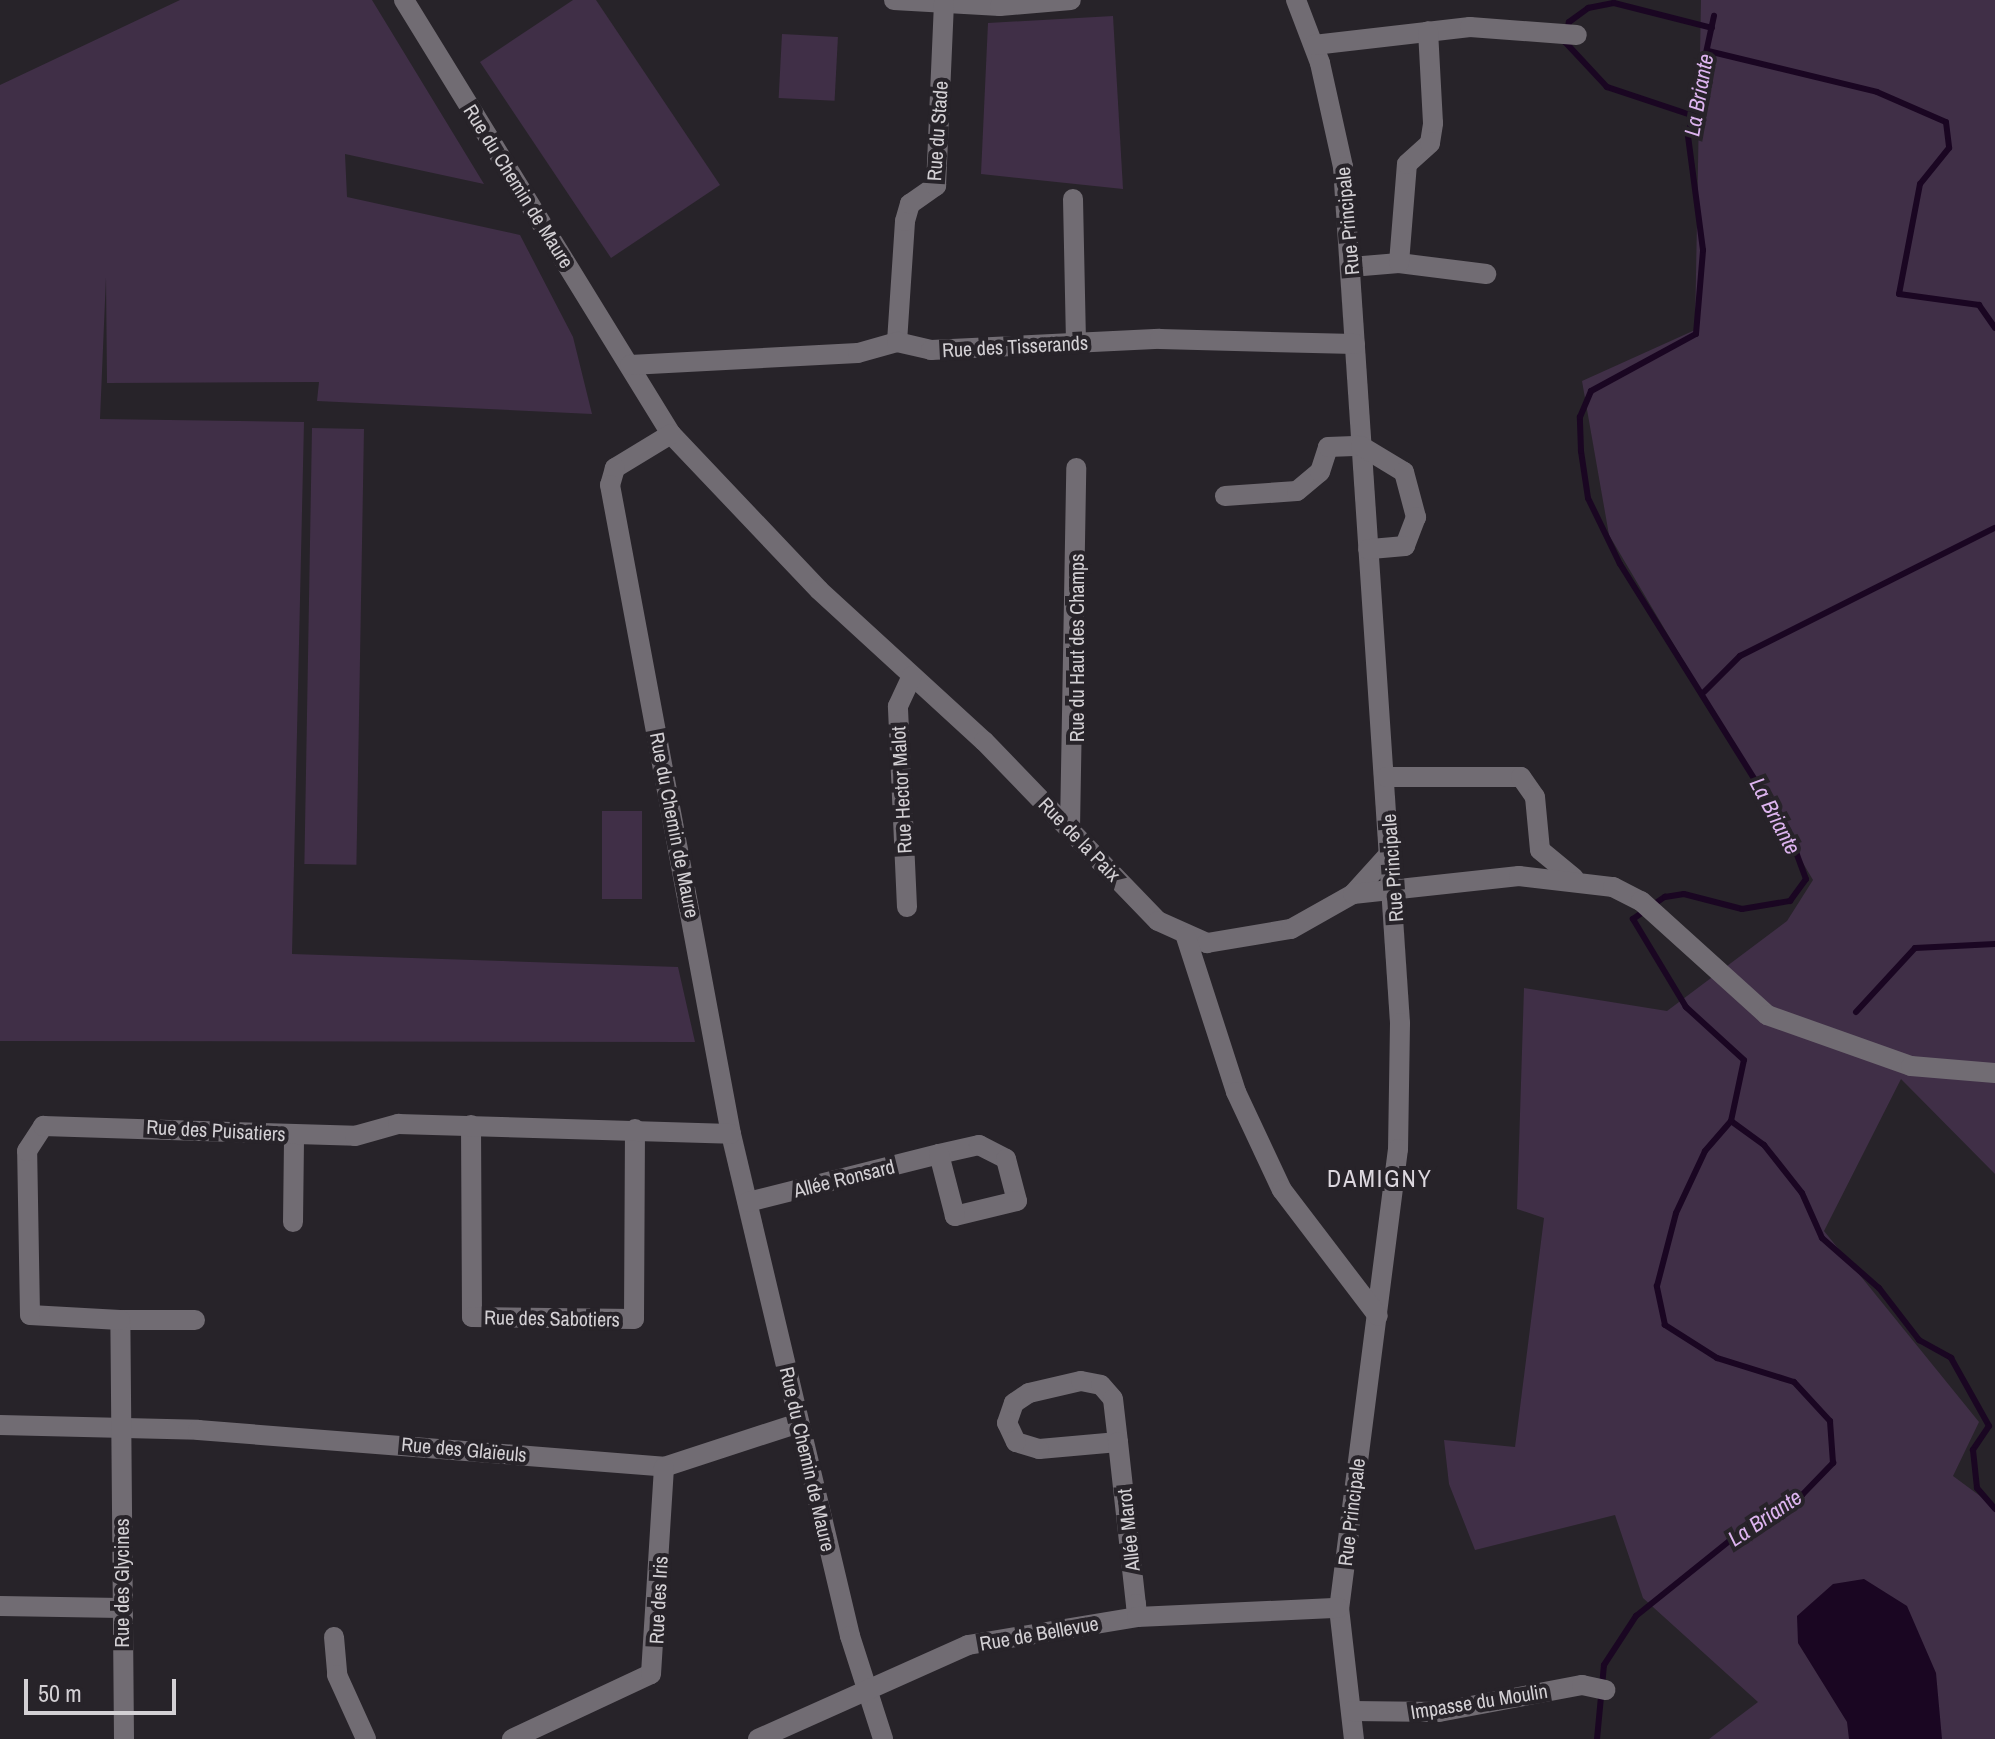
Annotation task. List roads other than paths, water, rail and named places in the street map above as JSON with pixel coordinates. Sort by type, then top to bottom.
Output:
[{"type":"street","name":"Rue du Chemin de Maure","points":[[404,0],[671,434],[615,468],[610,485],[731,1134],[865,1690],[883,1739]]},
{"type":"street","points":[[894,0],[1071,0]]},
{"type":"street","name":"Rue Principale","points":[[1296,0],[1314,45],[1343,167],[1391,852],[1401,1084],[1378,1316],[1339,1608],[1354,1739]]},
{"type":"street","name":"Rue du Stade","points":[[897,342],[905,221],[910,204],[936,186],[944,2]]},
{"type":"street","points":[[1399,263],[1407,164],[1430,143],[1433,123],[1428,31]]},
{"type":"street","points":[[1314,45],[1428,31],[1577,35]]},
{"type":"street","points":[[1073,199],[1076,343]]},
{"type":"street","points":[[1351,267],[1399,263],[1486,274]]},
{"type":"street","name":"Rue des Tisserands","points":[[630,365],[858,353],[897,342],[931,350],[1076,343],[1355,344]]},
{"type":"street","name":"Rue de la Paix","points":[[671,434],[819,590],[1070,828],[1158,921],[1186,937]]},
{"type":"street","points":[[1225,496],[1297,491],[1320,472],[1328,447],[1361,446],[1404,472],[1416,517],[1405,546],[1368,549]]},
{"type":"street","name":"Rue du Haut des Champs","points":[[1070,828],[1076,468]]},
{"type":"street","name":"Rue Hector Malot","points":[[907,907],[898,706],[912,676]]},
{"type":"street","points":[[1386,777],[1521,777],[1535,797],[1540,850],[1519,876]]},
{"type":"street","points":[[1540,850],[1577,879]]},
{"type":"street","points":[[1353,894],[1391,852]]},
{"type":"street","points":[[1378,1316],[1282,1190],[1236,1092],[1186,937],[1240,942],[1291,929],[1353,894],[1393,886],[1519,876],[1577,879],[1633,894],[1767,1015],[1911,1066],[1995,1073]]},
{"type":"street","name":"Rue des Puisatiers","points":[[120,1320],[30,1315],[27,1151],[43,1126],[197,1126],[294,1135],[355,1136],[398,1124],[731,1134]]},
{"type":"street","name":"Rue des Sabotiers","points":[[471,1125],[472,1317],[634,1319],[635,1129]]},
{"type":"street","points":[[293,1222],[294,1135]]},
{"type":"street","name":"Allée Ronsard","points":[[748,1202],[939,1154]]},
{"type":"street","points":[[121,1427],[120,1320],[195,1320]]},
{"type":"street","name":"Allée Marot","points":[[1118,1442],[1039,1449],[1016,1442],[1007,1423],[1014,1403],[1029,1393],[1081,1381],[1113,1399],[1118,1442],[1137,1617]]},
{"type":"street","name":"Rue des Glaïeuls","points":[[0,1425],[121,1427],[664,1467],[799,1423]]},
{"type":"street","name":"Rue des Glycines","points":[[121,1427],[124,1739]]},
{"type":"street","name":"Rue des Iris","points":[[512,1739],[651,1674],[664,1467]]},
{"type":"street","points":[[0,1606],[121,1608]]},
{"type":"street","name":"Rue de Bellevue","points":[[758,1739],[968,1645],[1137,1617],[1339,1608]]},
{"type":"street","points":[[334,1637],[337,1675],[366,1739]]},
{"type":"street","name":"Impasse du Moulin","points":[[1352,1711],[1439,1712],[1582,1685],[1605,1690]]},
{"type":"waterway","points":[[1694,116],[1607,87],[1565,42],[1569,22],[1588,8],[1614,3],[1712,28]]},
{"type":"waterway","name":"La Briante","points":[[1597,1739],[1604,1665],[1636,1616],[1758,1518],[1802,1495],[1833,1463],[1830,1421],[1794,1382],[1717,1358],[1665,1325],[1657,1286],[1676,1213],[1705,1151],[1731,1121],[1744,1060],[1686,1007],[1633,919],[1665,897],[1684,894],[1742,909],[1790,901],[1806,879],[1790,836],[1620,564],[1588,498],[1581,451],[1580,417],[1591,391],[1696,334],[1703,250],[1688,136],[1714,16]]},
{"type":"waterway","points":[[1708,51],[1877,92],[1946,122],[1949,148],[1920,184],[1899,294],[1979,305],[1995,328]]},
{"type":"waterway","points":[[1704,692],[1740,656],[1995,528]]},
{"type":"waterway","points":[[1856,1012],[1915,948],[1995,944]]},
{"type":"waterway","points":[[1731,1121],[1764,1145],[1802,1193],[1822,1238],[1879,1288],[1919,1340],[1951,1358],[1989,1426],[1973,1450],[1977,1488],[1995,1509]]},
{"type":"district","name":"DAMIGNY","points":[[1380,1179]]}]
